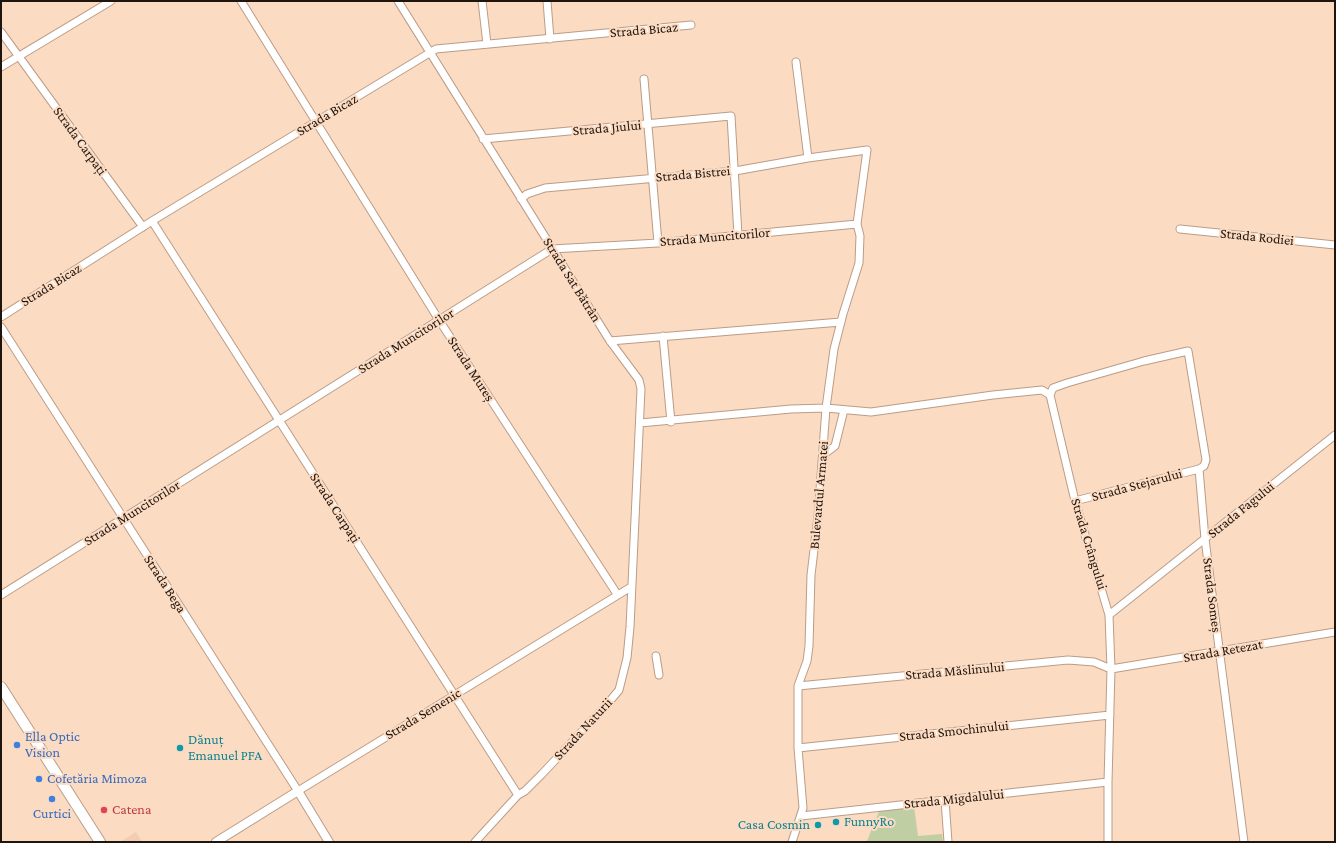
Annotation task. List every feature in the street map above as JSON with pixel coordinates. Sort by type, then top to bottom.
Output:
[{"type":"main road","points":[[1,687],[100,842]]},
{"type":"street","points":[[1,67],[111,1]]},
{"type":"street","name":"Strada Mureș","points":[[241,1],[439,320],[616,594]]},
{"type":"street","name":"Strada Sat Bătrân","points":[[398,1],[429,54],[610,341],[639,380],[641,389],[640,423],[631,587]]},
{"type":"street","points":[[482,1],[487,44]]},
{"type":"street","points":[[548,1],[550,39]]},
{"type":"street","name":"Strada Bicaz","points":[[1,317],[152,221],[436,49],[691,26]]},
{"type":"street","name":"Strada Carpați","points":[[1,32],[143,227]]},
{"type":"street","points":[[796,62],[808,158]]},
{"type":"street","points":[[644,80],[651,178],[658,243]]},
{"type":"street","name":"Strada Jiului","points":[[483,139],[731,116],[735,171]]},
{"type":"street","name":"Strada Bistrei","points":[[521,199],[527,194],[545,188],[735,171],[808,158],[867,150]]},
{"type":"street","name":"Bulevardul Armatei","points":[[792,842],[803,808],[798,748],[798,686],[807,661],[809,646],[811,575],[831,361],[859,263],[860,236],[857,224],[867,150]]},
{"type":"street","points":[[735,171],[738,235]]},
{"type":"street","name":"Strada Carpați","points":[[152,221],[456,694],[518,795]]},
{"type":"street","name":"Strada Muncitorilor","points":[[1,595],[552,249],[658,243],[857,224]]},
{"type":"street","name":"Strada Rodiei","points":[[1180,229],[1335,245]]},
{"type":"street","points":[[610,341],[841,322]]},
{"type":"street","name":"Strada Bega","points":[[1,326],[329,842]]},
{"type":"street","points":[[663,336],[670,422]]},
{"type":"street","name":"Strada Someș","points":[[1050,395],[1053,388],[1067,383],[1144,361],[1188,351],[1206,460],[1204,466],[1199,469],[1205,539],[1218,652],[1244,842]]},
{"type":"street","points":[[640,423],[670,422],[826,408],[871,412],[1037,390],[1042,390],[1050,395]]},
{"type":"street","name":"Strada Crângului","points":[[1050,395],[1076,501],[1110,615],[1111,669],[1108,842]]},
{"type":"street","points":[[823,455],[835,446],[844,410]]},
{"type":"street","name":"Strada Fagului","points":[[1110,615],[1335,435]]},
{"type":"street","name":"Strada Stejarului","points":[[1076,501],[1199,469]]},
{"type":"street","name":"Strada Semenic","points":[[216,842],[616,594],[631,587]]},
{"type":"street","name":"Strada Naturii","points":[[475,842],[518,795],[525,791],[563,752],[619,690],[627,658],[631,587]]},
{"type":"street","name":"Strada Retezat","points":[[1111,669],[1335,632]]},
{"type":"street","points":[[656,656],[659,675]]},
{"type":"street","name":"Strada Măslinului","points":[[798,686],[1068,660],[1094,662],[1111,669]]},
{"type":"street","name":"Strada Smochinului","points":[[798,748],[1110,715]]},
{"type":"street","name":"Strada Migdalului","points":[[801,816],[1108,782]]},
{"type":"street","points":[[945,800],[948,842]]},
{"type":"shaded area","points":[[136,832],[142,842],[120,842]]},
{"type":"green space","points":[[914,806],[918,836],[942,834],[943,842],[863,842],[867,841],[880,809]]},
{"type":"place","name":"Ella Optic Vision","points":[[17,745]]},
{"type":"place","name":"Dănuț Emanuel PFA","points":[[180,748]]},
{"type":"place","name":"Cofetăria Mimoza","points":[[39,779]]},
{"type":"place","name":"Curtici","points":[[52,799]]},
{"type":"place","name":"Catena","points":[[104,810]]},
{"type":"place","name":"FunnyRo","points":[[836,822]]},
{"type":"place","name":"Casa Cosmin","points":[[818,825]]}]
